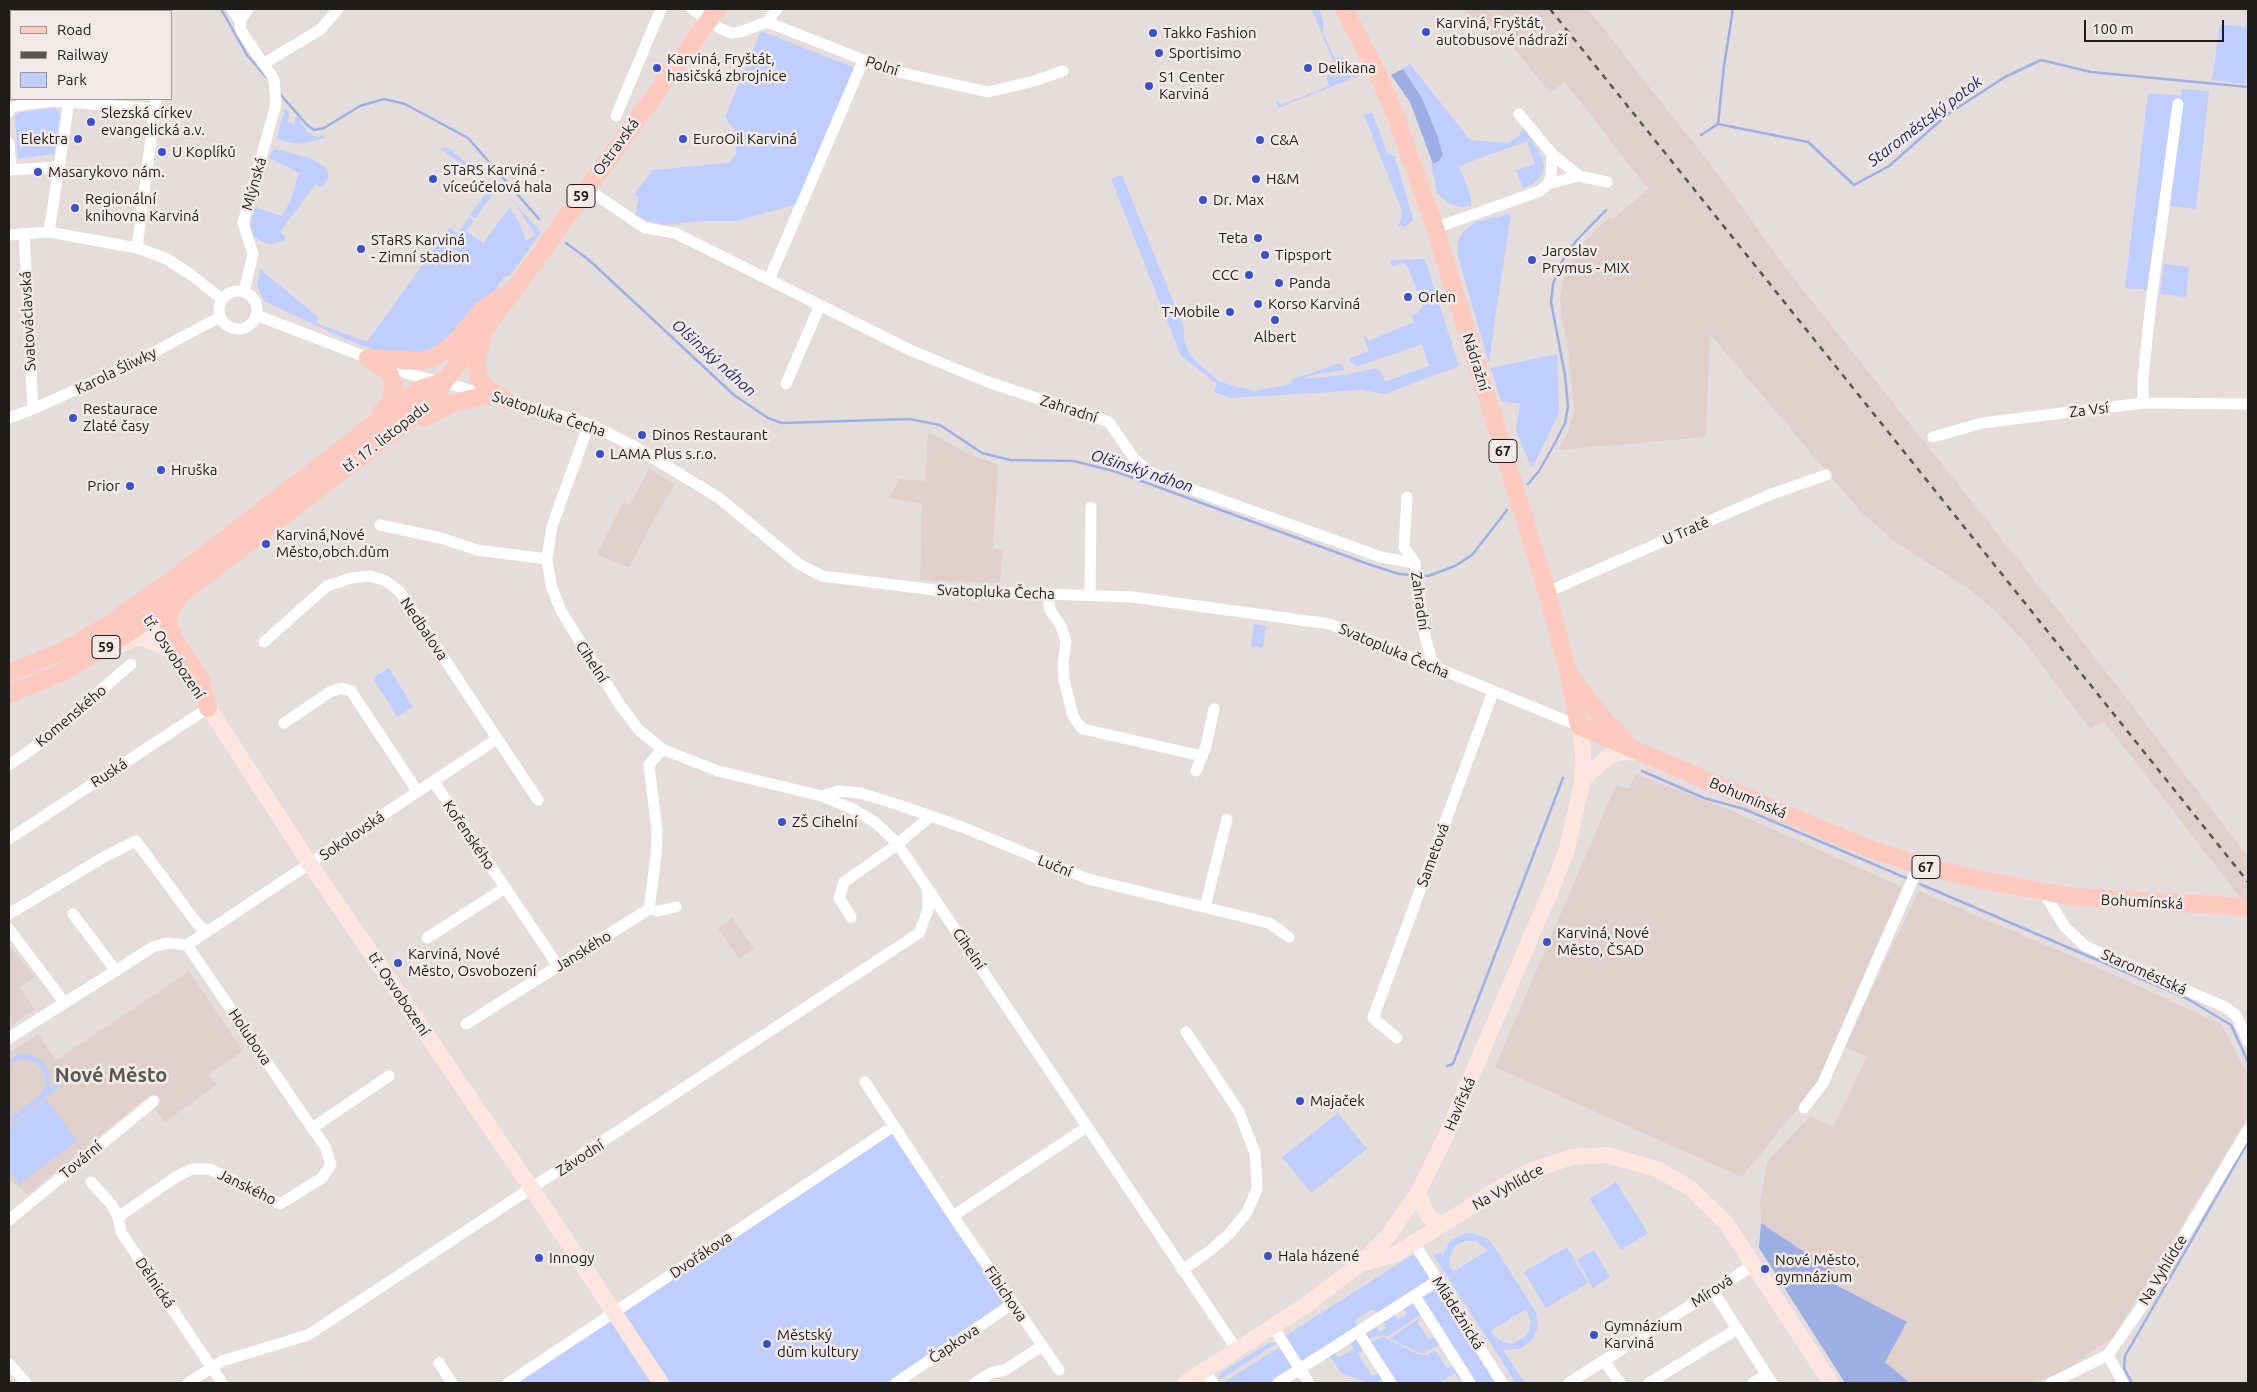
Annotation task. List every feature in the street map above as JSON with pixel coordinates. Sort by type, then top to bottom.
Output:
[{"type":"main road","name":"Nádražní","points":[[1344,9],[1376,70],[1393,109],[1435,228],[1547,592],[1569,675],[1579,726]]},
{"type":"main road","name":"Ostravská","points":[[444,382],[517,286],[713,15]]},
{"type":"main road","points":[[368,358],[419,361],[433,358],[454,344],[481,311],[517,286]]},
{"type":"main road","points":[[484,330],[477,361],[478,373],[486,387],[506,400]]},
{"type":"main road","points":[[368,358],[389,373],[394,386],[390,402],[373,424]]},
{"type":"main road","name":"tř. 17. listopadu","points":[[9,672],[72,646],[138,604],[416,392],[444,382]]},
{"type":"main road","name":"tř. 17. listopadu","points":[[9,694],[61,673],[114,642],[179,597],[433,401],[444,382]]},
{"type":"main road","points":[[386,438],[453,402],[489,395]]},
{"type":"main road","points":[[179,597],[170,610],[169,627],[178,645],[201,679],[208,708]]},
{"type":"main road","points":[[1569,675],[1604,720],[1638,751]]},
{"type":"main road","name":"Bohumínská","points":[[1579,726],[1833,834],[1919,865],[2044,893],[2105,900],[2248,906]]},
{"type":"street","name":"Mlýnská","points":[[232,9],[263,64],[274,78],[276,104],[243,223],[253,254],[244,292]]},
{"type":"street","points":[[241,26],[248,9]]},
{"type":"street","points":[[263,64],[321,29],[338,9]]},
{"type":"street","name":"Ostravská","points":[[616,116],[661,9]]},
{"type":"street","points":[[692,9],[713,15],[730,33],[740,32],[767,22],[777,9]]},
{"type":"street","name":"Polní","points":[[767,22],[889,70],[988,92],[1034,81],[1063,70]]},
{"type":"street","points":[[769,280],[863,61]]},
{"type":"street","points":[[9,112],[10,108],[20,105],[54,101],[94,104],[155,104],[137,248]]},
{"type":"street","points":[[49,232],[57,166],[69,102]]},
{"type":"street","points":[[2142,403],[2142,383],[2150,312],[2178,104]]},
{"type":"street","points":[[1519,114],[1552,154],[1579,176]]},
{"type":"street","points":[[9,143],[10,170],[57,166]]},
{"type":"street","points":[[1548,184],[1552,172],[1552,154]]},
{"type":"street","points":[[1435,228],[1534,194],[1548,184],[1579,176],[1607,182]]},
{"type":"street","name":"Zahradní","points":[[589,186],[596,195],[645,228],[675,233],[910,350],[988,382],[1109,422],[1135,460],[1150,472],[1179,485],[1381,557],[1416,572]]},
{"type":"street","points":[[9,235],[49,232],[137,248],[165,258],[190,274],[222,299]]},
{"type":"street","name":"Svatováclavská","points":[[24,234],[33,409]]},
{"type":"street","points":[[233,291],[244,292],[255,301],[256,315],[250,325],[239,329],[228,326],[220,317],[219,308],[222,299],[233,291]]},
{"type":"street","points":[[786,384],[820,305]]},
{"type":"street","points":[[256,315],[410,374],[444,382]]},
{"type":"street","name":"Karola Śliwky","points":[[9,418],[143,359],[220,317]]},
{"type":"street","name":"Svatopluka Čecha","points":[[444,382],[588,424],[632,445],[719,498],[799,564],[822,576],[935,590],[1132,596],[1330,624],[1579,726]]},
{"type":"street","name":"Za Vsí","points":[[1933,437],[1982,423],[2142,403],[2248,404]]},
{"type":"street","name":"Cihelní","points":[[588,424],[552,526],[548,559],[555,598],[575,635],[634,724],[662,749],[718,771],[822,796],[853,808],[876,823],[897,843],[1236,1350]]},
{"type":"street","name":"U Tratě","points":[[1547,592],[1769,495],[1826,475]]},
{"type":"street","name":"Zahradní","points":[[1407,497],[1404,547],[1416,572],[1425,637],[1434,667]]},
{"type":"street","points":[[1090,595],[1092,507]]},
{"type":"street","points":[[380,525],[441,538],[477,550],[548,559]]},
{"type":"street","name":"Nedbalova","points":[[264,642],[327,586],[351,578],[370,576],[386,581],[400,592],[538,800]]},
{"type":"street","points":[[1048,594],[1050,610],[1061,626],[1066,641],[1063,664],[1064,680],[1073,716],[1079,725],[1083,729],[1202,756]]},
{"type":"street","name":"tř. Osvobození","points":[[138,604],[171,650],[310,864],[532,1189],[661,1383]]},
{"type":"street","points":[[61,673],[90,663],[132,639],[143,638],[171,650]]},
{"type":"street","name":"Komenského","points":[[9,765],[38,745],[131,664]]},
{"type":"street","points":[[284,722],[330,692],[341,688],[351,691],[417,791]]},
{"type":"street","name":"Sametová","points":[[1397,1038],[1373,1018],[1493,692]]},
{"type":"street","name":"Ruská","points":[[9,838],[208,708]]},
{"type":"street","points":[[1196,771],[1206,746],[1214,709]]},
{"type":"street","name":"Havířská","points":[[1185,1383],[1209,1377],[1236,1350],[1273,1327],[1360,1264],[1388,1236],[1418,1193],[1445,1138],[1567,849],[1582,780],[1583,751],[1579,726]]},
{"type":"street","name":"Sokolovská","points":[[187,945],[497,739]]},
{"type":"street","points":[[654,910],[657,830],[649,765],[662,749]]},
{"type":"street","points":[[1582,780],[1609,756],[1638,751]]},
{"type":"street","name":"Kořenského","points":[[434,782],[558,966]]},
{"type":"street","name":"Luční","points":[[822,796],[838,791],[860,793],[930,816],[1088,879],[1269,923],[1289,937]]},
{"type":"street","points":[[851,917],[839,898],[844,882],[930,816]]},
{"type":"street","points":[[1205,907],[1226,819]]},
{"type":"street","points":[[9,914],[104,857],[136,841],[195,921],[206,932]]},
{"type":"street","points":[[1804,1108],[1823,1083],[1919,865]]},
{"type":"street","name":"Závodní","points":[[188,1383],[222,1361],[308,1335],[919,933],[928,910],[927,887]]},
{"type":"street","points":[[427,938],[505,888]]},
{"type":"street","name":"Staroměstská","points":[[2044,893],[2065,927],[2085,946],[2225,1007],[2236,1015],[2248,1041]]},
{"type":"street","name":"Janského","points":[[466,1024],[558,966],[654,910],[676,907]]},
{"type":"street","points":[[73,914],[116,971]]},
{"type":"street","points":[[9,929],[64,1002]]},
{"type":"street","points":[[9,1038],[153,947],[167,943],[187,945]]},
{"type":"street","name":"Holubova","points":[[187,945],[312,1128]]},
{"type":"street","points":[[1182,1270],[1212,1250],[1230,1233],[1247,1212],[1257,1190],[1255,1153],[1239,1112],[1186,1032]]},
{"type":"street","points":[[312,1128],[389,1076]]},
{"type":"street","name":"Fibichova","points":[[865,1082],[1012,1304],[1059,1370]]},
{"type":"street","name":"Tovární","points":[[9,1220],[154,1101]]},
{"type":"street","name":"Dvořákova","points":[[508,1383],[894,1126]]},
{"type":"street","points":[[953,1216],[1087,1126]]},
{"type":"street","name":"Janského","points":[[118,1217],[179,1174],[192,1169],[210,1169],[280,1204],[322,1178],[331,1165],[325,1146],[312,1128]]},
{"type":"street","name":"Na Vyhlídce","points":[[2051,1383],[2108,1355],[2140,1309],[2248,1130]]},
{"type":"street","name":"Na Vyhlídce","points":[[1360,1264],[1387,1258],[1530,1172],[1572,1157],[1607,1156],[1657,1169],[1690,1188],[1726,1223],[1755,1264],[1831,1383]]},
{"type":"street","name":"Dělnická","points":[[91,1182],[111,1204],[118,1217],[121,1232],[222,1383]]},
{"type":"street","points":[[1418,1193],[1428,1216],[1441,1225]]},
{"type":"street","name":"Mládežnická","points":[[1414,1243],[1502,1383]]},
{"type":"street","name":"Mírová","points":[[1569,1383],[1755,1264]]},
{"type":"street","points":[[1278,1383],[1437,1281]]},
{"type":"street","points":[[1713,1291],[1769,1379],[1753,1383]]},
{"type":"street","name":"Mládežnická","points":[[1415,1296],[1470,1383]]},
{"type":"street","name":"Čapkova","points":[[896,1383],[1012,1304]]},
{"type":"street","points":[[1273,1327],[1309,1383]]},
{"type":"street","points":[[1649,1383],[1737,1328]]},
{"type":"street","points":[[1358,1332],[1391,1383]]},
{"type":"street","points":[[975,1383],[991,1373],[1005,1370],[1042,1346]]},
{"type":"street","points":[[2108,1355],[2122,1383]]},
{"type":"street","points":[[1604,1361],[1620,1383]]},
{"type":"street","points":[[439,1363],[452,1383]]},
{"type":"street","points":[[9,1364],[26,1383]]},
{"type":"shaded area","points":[[1465,9],[1588,9],[1728,187],[1783,265],[2063,616],[2248,857],[2248,908],[2104,721],[2090,729],[2025,642],[1995,611],[1969,589],[1894,541],[1861,512],[1710,334],[1706,437],[1558,450],[1568,432],[1574,410],[1568,350],[1561,314],[1560,298],[1564,278],[1577,249],[1610,216],[1613,219],[1648,189],[1565,82],[1550,93],[1501,32],[1490,41]]},
{"type":"shaded area","points":[[1403,69],[1422,98],[1437,135],[1443,155],[1439,161],[1433,164],[1410,102],[1391,75]]},
{"type":"shaded area","points":[[928,432],[969,454],[998,465],[993,548],[1003,550],[1000,583],[920,580],[922,504],[890,498],[899,479],[925,481]]},
{"type":"shaded area","points":[[649,469],[675,484],[655,517],[629,568],[597,554],[623,503],[630,505]]},
{"type":"shaded area","points":[[1636,774],[1730,810],[1902,887],[1815,1087],[1742,1177],[1495,1067],[1616,785],[1629,789]]},
{"type":"shaded area","points":[[1919,891],[2095,966],[2221,1024],[2248,1075],[2248,1117],[2113,1337],[2060,1374],[2031,1383],[1910,1383],[1885,1362],[1906,1322],[1817,1274],[1840,1265],[1821,1263],[1761,1223],[1760,1202],[1767,1162],[1810,1116],[1833,1127],[1867,1057],[1844,1046]]},
{"type":"shaded area","points":[[732,918],[754,949],[739,959],[718,928]]},
{"type":"shaded area","points":[[9,945],[35,977],[20,987],[35,1010],[9,1027]]},
{"type":"shaded area","points":[[189,971],[243,1051],[209,1074],[216,1085],[165,1122],[146,1098],[28,1194],[9,1180],[9,1053],[38,1034],[56,1060]]},
{"type":"shaded area","points":[[1761,1223],[1821,1263],[1841,1265],[1817,1275],[1907,1322],[1885,1362],[1910,1383],[1845,1383],[1759,1248]]},
{"type":"green space","points":[[1312,9],[1319,9],[1323,21],[1323,33],[1335,58],[1343,57],[1356,77],[1278,108],[1276,102],[1278,100],[1281,105],[1329,86],[1326,76],[1337,71]]},
{"type":"green space","points":[[2220,24],[2248,27],[2246,84],[2212,80]]},
{"type":"green space","points":[[761,31],[855,68],[797,204],[737,221],[705,221],[663,225],[635,216],[639,197],[634,194],[653,170],[730,163],[736,153],[737,134],[725,117]]},
{"type":"green space","points":[[1410,64],[1470,140],[1508,143],[1519,136],[1524,127],[1541,156],[1544,167],[1541,176],[1534,183],[1523,188],[1516,170],[1535,164],[1527,141],[1459,166],[1471,197],[1471,206],[1461,207],[1450,204],[1437,193],[1431,161],[1433,164],[1443,155],[1422,98],[1403,69]]},
{"type":"green space","points":[[2182,89],[2209,91],[2196,209],[2161,205],[2150,290],[2125,288],[2148,93],[2181,96]]},
{"type":"green space","points":[[54,108],[59,112],[60,116],[54,154],[18,159],[15,116],[21,112]]},
{"type":"green space","points":[[285,108],[290,113],[287,122],[294,124],[297,116],[307,132],[318,138],[322,135],[326,138],[299,144],[277,138]]},
{"type":"green space","points":[[1372,112],[1388,155],[1395,156],[1413,220],[1405,227],[1397,225],[1400,223],[1402,211],[1364,115]]},
{"type":"green space","points":[[460,142],[541,232],[510,276],[505,276],[472,322],[433,356],[381,353],[341,337],[264,301],[257,286],[260,269],[319,318],[316,323],[367,342],[450,227],[457,234],[469,217],[474,221],[466,231],[483,243],[510,207],[520,224],[526,241],[537,234],[533,232],[517,206]]},
{"type":"green space","points":[[449,148],[491,186],[441,149]]},
{"type":"green space","points":[[275,149],[307,157],[324,166],[329,176],[323,187],[315,185],[280,232],[285,237],[284,241],[271,244],[262,242],[250,234],[249,231],[255,207],[282,216],[291,200],[299,173],[269,158],[271,152]]},
{"type":"green space","points":[[1122,175],[1184,328],[1184,341],[1191,357],[1220,382],[1254,391],[1292,384],[1291,380],[1340,363],[1345,370],[1317,374],[1302,379],[1345,375],[1376,368],[1382,373],[1385,382],[1429,366],[1422,344],[1359,366],[1355,366],[1350,362],[1349,359],[1369,351],[1364,337],[1365,334],[1368,341],[1414,322],[1412,316],[1422,308],[1422,302],[1407,266],[1402,263],[1392,266],[1390,260],[1425,259],[1459,366],[1385,394],[1362,390],[1231,398],[1214,392],[1216,383],[1181,356],[1111,179]]},
{"type":"green space","points":[[491,186],[493,194],[475,219],[470,215]]},
{"type":"green space","points":[[1511,214],[1489,363],[1458,256],[1458,242],[1462,233],[1475,222]]},
{"type":"green space","points":[[2164,264],[2189,267],[2186,297],[2160,294]]},
{"type":"green space","points":[[1557,354],[1559,413],[1532,468],[1516,431],[1520,404],[1501,401],[1491,368]]},
{"type":"green space","points":[[1254,624],[1266,626],[1263,648],[1251,646]]},
{"type":"green space","points":[[389,668],[413,707],[397,717],[373,678]]},
{"type":"green space","points":[[19,1054],[31,1055],[42,1061],[49,1072],[50,1088],[57,1082],[60,1087],[9,1125],[9,1118],[40,1095],[45,1087],[45,1074],[36,1063],[23,1059],[15,1061],[9,1066],[9,1060]]},
{"type":"green space","points":[[46,1099],[77,1141],[19,1184],[9,1170],[9,1127]]},
{"type":"green space","points":[[1338,1113],[1367,1149],[1311,1193],[1282,1157]]},
{"type":"green space","points":[[891,1133],[1006,1303],[886,1383],[514,1383]]},
{"type":"green space","points":[[1616,1182],[1648,1233],[1621,1250],[1590,1199]]},
{"type":"green space","points":[[1470,1233],[1485,1237],[1491,1242],[1536,1312],[1538,1327],[1531,1341],[1520,1349],[1503,1350],[1525,1383],[1516,1383],[1434,1256],[1440,1252],[1443,1256],[1450,1241],[1463,1234]],"holes":[[[1465,1241],[1476,1241],[1488,1250],[1453,1272],[1449,1265],[1450,1255],[1455,1246]],[[1526,1309],[1531,1320],[1526,1336],[1512,1344],[1502,1342],[1494,1336],[1491,1331]]]},
{"type":"green space","points":[[1567,1247],[1588,1283],[1546,1308],[1524,1272]]},
{"type":"green space","points":[[1594,1250],[1610,1277],[1593,1288],[1577,1260]]},
{"type":"green space","points":[[1412,1255],[1419,1258],[1431,1279],[1377,1314],[1373,1309],[1355,1320],[1358,1326],[1301,1361],[1286,1338],[1287,1335]]},
{"type":"green space","points":[[1433,1289],[1437,1289],[1499,1383],[1473,1383],[1422,1297]]},
{"type":"green space","points":[[1413,1302],[1422,1314],[1387,1337],[1383,1335],[1365,1339],[1365,1331],[1375,1324],[1380,1332],[1386,1328],[1383,1322],[1384,1318],[1386,1321],[1392,1317],[1390,1314],[1393,1314],[1398,1320],[1407,1314],[1403,1308]]},
{"type":"green space","points":[[1424,1315],[1417,1322],[1429,1340],[1435,1337],[1442,1343],[1424,1353],[1415,1351],[1390,1338]]},
{"type":"green space","points":[[1384,1337],[1417,1354],[1427,1355],[1435,1350],[1447,1368],[1453,1365],[1461,1379],[1458,1379],[1455,1373],[1439,1383],[1393,1383],[1368,1342]]},
{"type":"green space","points":[[1357,1338],[1363,1350],[1358,1354],[1372,1376],[1379,1373],[1383,1378],[1376,1383],[1368,1383],[1341,1373],[1329,1355],[1334,1353],[1338,1358],[1354,1349],[1350,1342]]},
{"type":"green space","points":[[1269,1343],[1277,1343],[1218,1381],[1221,1373],[1225,1370]]},
{"type":"green space","points":[[1281,1346],[1293,1367],[1274,1383],[1223,1383]]},
{"type":"waterway","name":"Olšinský náhon","points":[[221,9],[247,55],[267,78]]},
{"type":"waterway","name":"Staroměstský potok","points":[[1718,124],[1724,66],[1733,9]]},
{"type":"waterway","name":"Staroměstský potok","points":[[1701,135],[1718,124],[1808,142],[1854,185],[1889,166],[1948,114],[2005,77],[2041,60],[2091,72],[2248,87]]},
{"type":"waterway","name":"Olšinský náhon","points":[[280,94],[307,125],[314,130],[324,128],[360,106],[384,99],[405,104],[468,138],[539,219]]},
{"type":"waterway","name":"Olšinský náhon","points":[[1528,484],[1539,471],[1555,443],[1565,423],[1568,407],[1565,375],[1551,302],[1553,284],[1561,263],[1576,241],[1606,210]]},
{"type":"waterway","name":"Olšinský náhon","points":[[566,243],[589,260],[734,395],[768,418],[782,423],[909,419],[940,425],[982,453],[1010,460],[1074,461],[1117,472],[1368,564],[1399,574],[1413,575]]},
{"type":"waterway","name":"Olšinský náhon","points":[[1419,575],[1428,576],[1455,566],[1472,555],[1507,510]]},
{"type":"waterway","points":[[1642,771],[1704,798],[1744,809],[1906,878]]},
{"type":"waterway","points":[[1447,1066],[1453,1064],[1563,778]]},
{"type":"waterway","points":[[1920,884],[2186,998],[2231,1025],[2248,1062]]},
{"type":"waterway","points":[[2132,1383],[2124,1368],[2125,1356],[2248,1142]]},
{"type":"railway","points":[[1550,9],[2248,882]]},
{"type":"place","name":"Karviná, Fryštát, autobusové nádraží","points":[[1426,32]]},
{"type":"place","name":"Takko Fashion","points":[[1153,33]]},
{"type":"place","name":"Sportisimo","points":[[1159,53]]},
{"type":"place","name":"Karviná, Fryštát, hasičská zbrojnice","points":[[657,68]]},
{"type":"place","name":"Delikana","points":[[1308,68]]},
{"type":"place","name":"S1 Center Karviná","points":[[1149,86]]},
{"type":"place","name":"Slezská církev evangelická a.v.","points":[[91,122]]},
{"type":"place","name":"Elektra","points":[[78,139]]},
{"type":"place","name":"EuroOil Karviná","points":[[683,139]]},
{"type":"place","name":"C&A","points":[[1260,140]]},
{"type":"place","name":"U Koplíků","points":[[162,152]]},
{"type":"place","name":"Masarykovo nám.","points":[[38,172]]},
{"type":"place","name":"STaRS Karviná - víceúčelová hala","points":[[433,179]]},
{"type":"place","name":"H&M","points":[[1256,179]]},
{"type":"place","name":"Dr. Max","points":[[1203,200]]},
{"type":"place","name":"Regionální knihovna Karviná","points":[[75,208]]},
{"type":"place","name":"Teta","points":[[1258,238]]},
{"type":"place","name":"STaRS Karviná - Zimní stadion","points":[[361,249]]},
{"type":"place","name":"Tipsport","points":[[1265,255]]},
{"type":"place","name":"Jaroslav Prymus - MIX","points":[[1532,260]]},
{"type":"place","name":"CCC","points":[[1249,275]]},
{"type":"place","name":"Panda","points":[[1279,283]]},
{"type":"place","name":"Orlen","points":[[1408,297]]},
{"type":"place","name":"Korso Karviná","points":[[1258,304]]},
{"type":"place","name":"T-Mobile","points":[[1230,312]]},
{"type":"place","name":"Albert","points":[[1275,320]]},
{"type":"place","name":"Restaurace Zlaté časy","points":[[73,418]]},
{"type":"place","name":"Dinos Restaurant","points":[[642,435]]},
{"type":"place","name":"LAMA Plus s.r.o.","points":[[600,454]]},
{"type":"place","name":"Hruška","points":[[161,470]]},
{"type":"place","name":"Prior","points":[[130,486]]},
{"type":"place","name":"Karviná,Nové Město,obch.dům","points":[[266,544]]},
{"type":"place","name":"ZŠ Cihelní","points":[[782,822]]},
{"type":"place","name":"Karviná, Nové Město, ČSAD","points":[[1547,942]]},
{"type":"place","name":"Karviná, Nové Město, Osvobození","points":[[398,963]]},
{"type":"place","name":"Majaček","points":[[1300,1101]]},
{"type":"place","name":"Hala házené","points":[[1268,1256]]},
{"type":"place","name":"Innogy","points":[[539,1258]]},
{"type":"place","name":"Nové Město, gymnázium","points":[[1765,1269]]},
{"type":"place","name":"Gymnázium Karviná","points":[[1594,1335]]},
{"type":"place","name":"Městský dům kultury","points":[[767,1344]]},
{"type":"district","name":"Nové Město","points":[[111,1075]]}]
